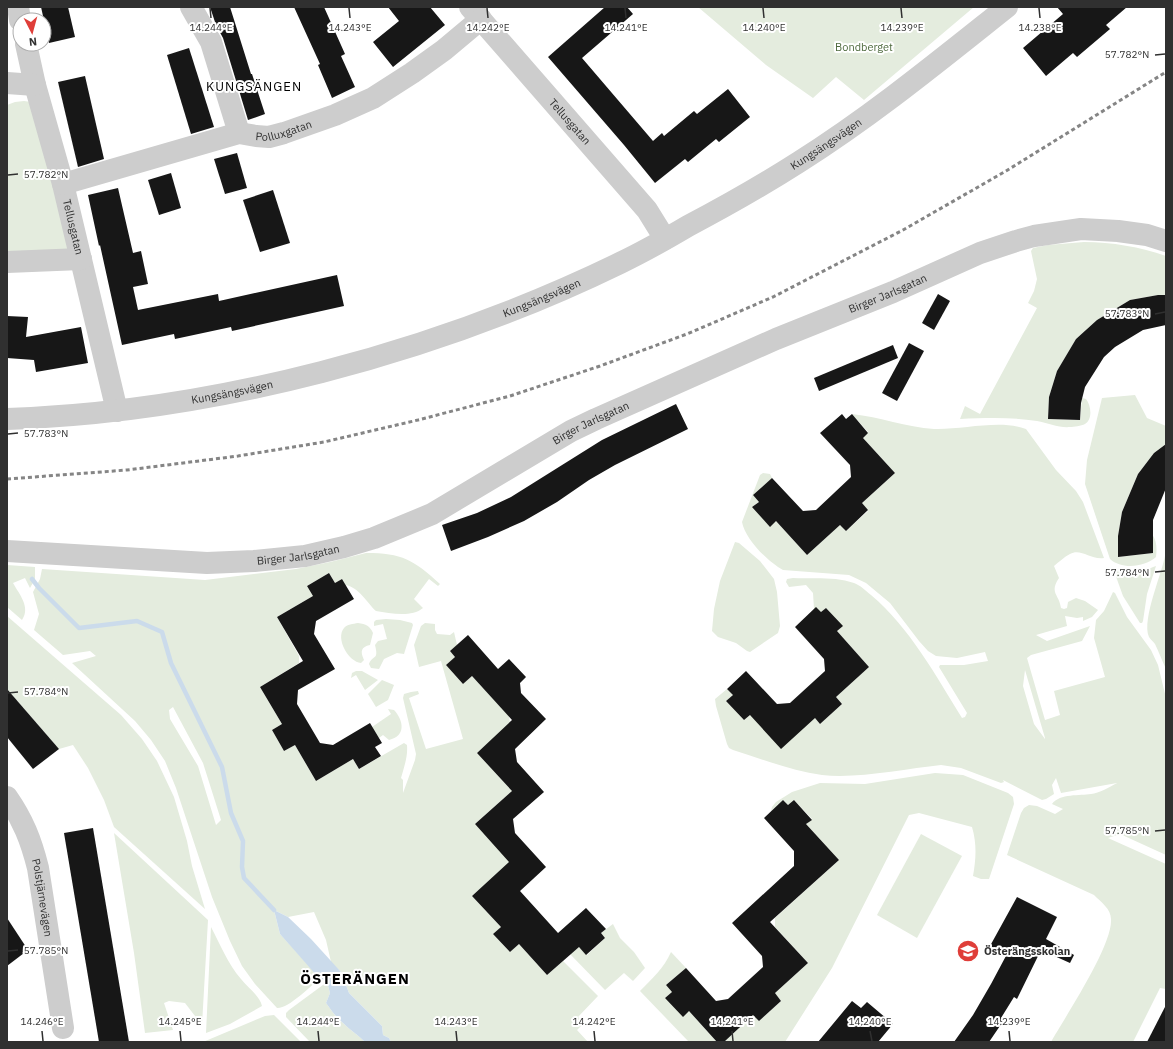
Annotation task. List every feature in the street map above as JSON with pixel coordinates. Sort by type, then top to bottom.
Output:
[{"type":"street","points":[[191,7],[211,42],[239,133]]},
{"type":"street","name":"Kungsängsvägen","points":[[7,419],[82,415],[117,411],[156,406],[250,388],[361,361],[423,342],[541,298],[620,263],[740,198],[800,162],[873,112],[1007,7]]},
{"type":"street","name":"Polluxgatan","points":[[63,184],[239,133],[269,137],[335,116],[373,98],[439,54],[476,13]]},
{"type":"street","name":"Tellusgatan","points":[[476,13],[647,210],[665,239]]},
{"type":"street","name":"Tellusgatan","points":[[28,52],[35,85],[63,184],[117,411]]},
{"type":"street","points":[[7,83],[35,85]]},
{"type":"street","name":"Birger Jarlsgatan","points":[[7,551],[207,563],[254,561],[306,556],[344,547],[374,538],[432,514],[571,431],[596,419],[776,339],[893,292],[980,253],[1034,236],[1081,229],[1118,231],[1147,235],[1166,241]]},
{"type":"street","points":[[7,262],[81,259]]},
{"type":"street","name":"Polstjärnevägen","points":[[7,796],[24,825],[33,847],[38,868],[63,1028]]},
{"type":"green space","name":"Bondberget","points":[[698,7],[974,7],[864,100],[836,77],[813,98],[766,65]]},
{"type":"green space","points":[[24,101],[31,102],[70,242],[67,250],[7,255],[7,105]]},
{"type":"green space","points":[[1084,242],[1126,246],[1166,256],[1166,295],[1130,300],[1097,320],[1076,339],[1057,371],[1049,397],[1048,419],[1080,420],[1082,398],[1086,399],[1090,408],[1088,422],[1080,426],[1066,427],[1018,419],[960,419],[965,406],[980,414],[1037,308],[1028,303],[1034,291],[1037,279],[1031,251],[1033,248],[1048,245]]},
{"type":"green space","points":[[1135,395],[1147,418],[1166,426],[1166,444],[1154,453],[1138,474],[1122,512],[1118,536],[1118,557],[1153,553],[1152,534],[1155,539],[1156,557],[1140,565],[1127,566],[1121,565],[1110,559],[1085,484],[1087,460],[1102,398]]},
{"type":"green space","points":[[852,414],[934,429],[1005,425],[1026,429],[1056,470],[1076,491],[1083,502],[1104,558],[1094,557],[1078,552],[1070,554],[1054,566],[1059,578],[1056,583],[1055,590],[1061,608],[1067,608],[1068,602],[1076,598],[1085,601],[1098,610],[1092,617],[1083,621],[1083,617],[1077,618],[1065,616],[1067,626],[1036,635],[1047,641],[1090,626],[1082,641],[1031,655],[1027,658],[1045,720],[1060,715],[1054,691],[1105,677],[1094,638],[1096,620],[1104,611],[1113,592],[1115,593],[1127,617],[1151,650],[1158,665],[1166,698],[1166,855],[1120,834],[1108,838],[1166,864],[1166,989],[1160,988],[1133,1042],[1051,1042],[1097,963],[1110,931],[1111,915],[1105,906],[1094,895],[1007,855],[1024,808],[1029,805],[1037,806],[1055,814],[1063,809],[1052,804],[1060,798],[1094,793],[1104,790],[1117,783],[1061,793],[1056,778],[1052,785],[1054,794],[1042,800],[1003,780],[1004,782],[1001,783],[961,768],[941,765],[865,775],[822,775],[788,768],[766,761],[733,750],[729,748],[727,744],[715,699],[727,689],[733,695],[726,701],[744,720],[750,715],[815,718],[820,724],[842,704],[836,697],[869,667],[837,631],[842,626],[826,608],[821,612],[814,609],[813,593],[806,585],[789,587],[786,582],[787,579],[793,578],[839,579],[854,583],[863,588],[885,608],[910,637],[932,669],[962,718],[965,717],[967,713],[939,667],[940,665],[964,665],[988,661],[985,652],[957,658],[936,656],[928,651],[919,641],[890,603],[866,583],[849,575],[783,570],[764,556],[752,543],[744,529],[742,522],[760,475],[763,473],[770,474],[772,478],[753,495],[759,502],[752,507],[776,521],[807,555],[840,525],[846,531],[868,511],[862,503],[895,473],[863,438],[868,432]],"holes":[[[1025,670],[1045,739],[1034,724],[1023,686]]]},
{"type":"green space","points":[[735,542],[739,543],[760,561],[774,579],[777,592],[780,626],[778,633],[750,652],[736,643],[718,637],[712,631],[714,609],[720,581]]},
{"type":"green space","points":[[1166,550],[1166,669],[1155,644],[1149,637],[1147,629],[1150,607]]},
{"type":"green space","points":[[366,553],[389,554],[398,556],[415,564],[440,584],[438,586],[429,579],[414,599],[423,608],[407,614],[394,614],[376,611],[359,592],[350,586],[345,585],[342,579],[335,583],[329,573],[307,586],[313,596],[277,617],[299,656],[299,663],[260,687],[282,724],[272,730],[284,751],[295,745],[316,781],[353,759],[359,769],[404,743],[407,745],[407,754],[401,778],[403,780],[403,793],[416,754],[403,698],[404,694],[418,691],[419,694],[409,698],[426,749],[463,739],[441,661],[419,667],[414,645],[421,626],[425,623],[435,624],[437,634],[450,635],[454,632],[457,645],[450,651],[455,657],[446,665],[463,684],[472,676],[509,716],[510,723],[477,753],[512,791],[475,824],[510,862],[472,896],[501,927],[493,934],[510,952],[519,944],[547,975],[563,961],[598,996],[578,1017],[584,1023],[577,1030],[588,1042],[391,1042],[389,1038],[383,1035],[382,1026],[349,993],[341,972],[331,962],[326,940],[314,912],[288,917],[274,910],[280,934],[320,978],[293,1001],[287,1005],[277,1008],[255,984],[242,966],[230,941],[212,897],[176,788],[165,761],[151,740],[135,721],[72,663],[96,656],[90,651],[63,655],[34,630],[39,614],[33,592],[40,579],[42,569],[205,580],[296,569]],"holes":[[[173,707],[203,763],[221,820],[216,825],[198,766],[170,719],[169,710]]]},
{"type":"green space","points":[[7,565],[35,567],[35,579],[30,588],[25,578],[13,583],[25,605],[22,620],[7,607]]},
{"type":"green space","points":[[1156,566],[1147,594],[1143,621],[1140,623],[1123,596],[1114,571],[1119,570],[1137,572]]},
{"type":"green space","points":[[7,616],[121,715],[142,739],[157,761],[174,797],[205,909],[114,827],[104,800],[88,768],[73,745],[59,749],[7,689]]},
{"type":"green space","points":[[376,620],[400,620],[412,623],[413,625],[404,654],[397,653],[384,659],[379,669],[371,668],[369,664],[376,655],[375,645],[378,641],[387,639],[383,624],[374,626],[374,622]]},
{"type":"green space","points":[[358,623],[367,626],[373,633],[370,645],[362,650],[364,660],[361,663],[356,662],[348,654],[342,644],[341,638],[345,627],[350,624]]},
{"type":"green space","points":[[362,671],[378,680],[365,690],[356,675],[351,678],[352,673]]},
{"type":"green space","points":[[382,680],[394,685],[388,700],[376,707],[368,694]]},
{"type":"green space","points":[[388,709],[394,710],[397,714],[402,728],[401,732],[395,738],[389,740],[383,735],[379,738],[372,727],[391,714]]},
{"type":"green space","points":[[935,773],[963,775],[1008,793],[1013,797],[1014,804],[989,879],[981,879],[973,876],[976,852],[972,827],[919,813],[909,815],[832,968],[785,1042],[724,1042],[753,1015],[759,1021],[781,1001],[775,993],[808,963],[775,927],[775,918],[839,860],[806,824],[812,819],[794,800],[788,805],[783,800],[771,811],[772,807],[776,802],[792,792],[820,783],[865,784]]},
{"type":"green space","points":[[114,833],[208,920],[202,1025],[185,1003],[169,1001],[164,1003],[173,1030],[145,1033],[134,953]]},
{"type":"green space","points":[[921,834],[962,856],[917,938],[877,915]]},
{"type":"green space","points":[[613,924],[620,938],[634,952],[645,968],[633,981],[624,973],[605,990],[570,954],[579,947],[587,955],[605,938],[601,933]]},
{"type":"green space","points":[[211,927],[232,967],[256,995],[262,1006],[230,1024],[206,1033]]},
{"type":"green space","points":[[671,952],[686,968],[666,985],[672,992],[665,998],[689,1011],[717,1042],[689,1042],[640,991],[661,968]]},
{"type":"green space","points":[[327,982],[330,993],[326,1003],[340,1021],[365,1042],[310,1042],[286,1017],[286,1013],[289,1010]]},
{"type":"green space","points":[[274,1015],[301,1042],[203,1042],[265,1016]]},
{"type":"water","points":[[274,910],[288,917],[311,939],[341,972],[349,993],[382,1026],[383,1035],[389,1038],[391,1042],[365,1042],[336,1016],[326,1003],[330,993],[327,982],[318,977],[280,934]]},
{"type":"building","points":[[41,7],[68,7],[75,37],[52,42],[52,12],[42,12]]},
{"type":"building","points":[[210,7],[230,7],[265,114],[248,120],[223,38],[216,25]]},
{"type":"building","points":[[294,7],[324,7],[345,54],[341,56],[355,87],[332,98],[318,65],[320,64]]},
{"type":"building","points":[[388,7],[430,7],[445,25],[393,67],[373,42],[399,21]]},
{"type":"building","points":[[605,7],[627,7],[633,14],[582,58],[653,141],[662,133],[664,136],[694,111],[697,114],[728,89],[750,117],[719,142],[716,139],[688,162],[685,159],[655,183],[548,57]]},
{"type":"building","points":[[1057,7],[1127,7],[1106,25],[1110,29],[1077,57],[1073,53],[1046,76],[1023,48],[1063,14]]},
{"type":"building","points":[[189,48],[214,127],[191,134],[167,55]]},
{"type":"building","points":[[85,76],[104,159],[78,167],[58,82]]},
{"type":"building","points":[[237,153],[247,188],[225,194],[214,159]]},
{"type":"building","points":[[171,173],[181,208],[159,215],[148,180]]},
{"type":"building","points":[[118,188],[133,253],[141,251],[148,284],[133,287],[138,310],[218,294],[219,301],[337,275],[344,306],[232,331],[231,327],[175,339],[174,334],[122,345],[88,195]]},
{"type":"building","points":[[273,190],[290,243],[260,252],[243,200]]},
{"type":"building","points":[[938,294],[950,301],[934,330],[922,323]]},
{"type":"building","points":[[1166,295],[1166,325],[1143,330],[1115,347],[1104,357],[1085,387],[1081,403],[1080,420],[1048,419],[1049,397],[1057,371],[1076,339],[1097,320],[1130,300]]},
{"type":"building","points":[[7,316],[28,317],[26,337],[81,327],[88,363],[36,372],[34,360],[7,358]]},
{"type":"building","points":[[909,343],[924,351],[897,401],[882,393]]},
{"type":"building","points":[[893,345],[898,358],[819,391],[814,378]]},
{"type":"building","points":[[676,404],[688,429],[615,465],[524,521],[451,551],[442,525],[477,513],[511,497],[602,440]]},
{"type":"building","points":[[842,414],[846,419],[852,414],[868,433],[863,438],[895,473],[862,503],[868,510],[846,531],[840,525],[807,555],[776,521],[770,527],[752,507],[759,502],[753,495],[772,478],[803,511],[816,510],[851,477],[850,465],[820,433]]},
{"type":"building","points":[[1166,444],[1166,488],[1153,520],[1153,553],[1118,557],[1118,536],[1122,512],[1138,474],[1154,453]]},
{"type":"building","points":[[329,573],[335,583],[342,579],[354,599],[316,621],[314,634],[335,669],[298,690],[297,704],[320,743],[333,745],[370,723],[382,743],[375,747],[381,756],[359,769],[353,759],[316,781],[295,745],[284,751],[272,730],[282,724],[260,687],[303,661],[277,617],[313,596],[307,586]]},
{"type":"building","points":[[816,607],[821,612],[826,608],[843,626],[837,631],[869,667],[836,697],[842,704],[820,724],[815,718],[781,749],[750,715],[744,720],[726,701],[733,695],[727,689],[746,671],[777,704],[790,703],[825,671],[824,659],[795,627]]},
{"type":"building","points":[[468,635],[498,669],[509,659],[526,677],[520,683],[521,693],[546,719],[515,749],[517,762],[544,792],[513,819],[515,833],[546,867],[520,891],[558,933],[586,908],[606,929],[601,933],[605,938],[586,955],[579,947],[547,975],[519,944],[510,952],[493,934],[501,927],[472,896],[509,862],[475,824],[512,791],[477,753],[512,720],[472,676],[463,684],[446,665],[455,657],[450,651]]},
{"type":"building","points":[[7,689],[59,749],[33,769],[7,737]]},
{"type":"building","points":[[783,800],[788,805],[794,800],[812,820],[806,824],[839,860],[770,922],[808,963],[775,993],[781,1001],[759,1021],[753,1015],[724,1042],[717,1042],[689,1011],[683,1017],[665,998],[672,992],[666,985],[686,968],[716,1001],[728,999],[763,967],[762,956],[732,923],[794,866],[794,851],[764,818]]},
{"type":"building","points":[[93,828],[129,1042],[99,1042],[64,833]]},
{"type":"building","points":[[1017,897],[1057,917],[1046,939],[1074,955],[1070,963],[1041,950],[1017,999],[1014,997],[1001,1018],[1004,1020],[989,1042],[954,1042],[973,1015],[1007,954],[990,946]]},
{"type":"building","points":[[7,918],[28,950],[7,966]]},
{"type":"building","points":[[852,1001],[861,1008],[867,1002],[893,1024],[878,1042],[818,1042]]},
{"type":"building","points":[[1166,1005],[1166,1042],[1147,1042]]},
{"type":"waterway","points":[[32,579],[79,628],[137,621],[162,632],[171,663],[222,767],[231,813],[243,841],[242,867],[244,878],[274,910]]},
{"type":"railway","points":[[7,479],[127,470],[238,456],[324,442],[418,420],[510,396],[600,366],[687,334],[773,297],[903,230],[1006,171],[1166,72]]},
{"type":"place","name":"Österängsskolan","points":[[968,951]]},
{"type":"district","name":"KUNGSÄNGEN","points":[[254,86]]},
{"type":"district","name":"ÖSTERÄNGEN","points":[[355,978]]}]
